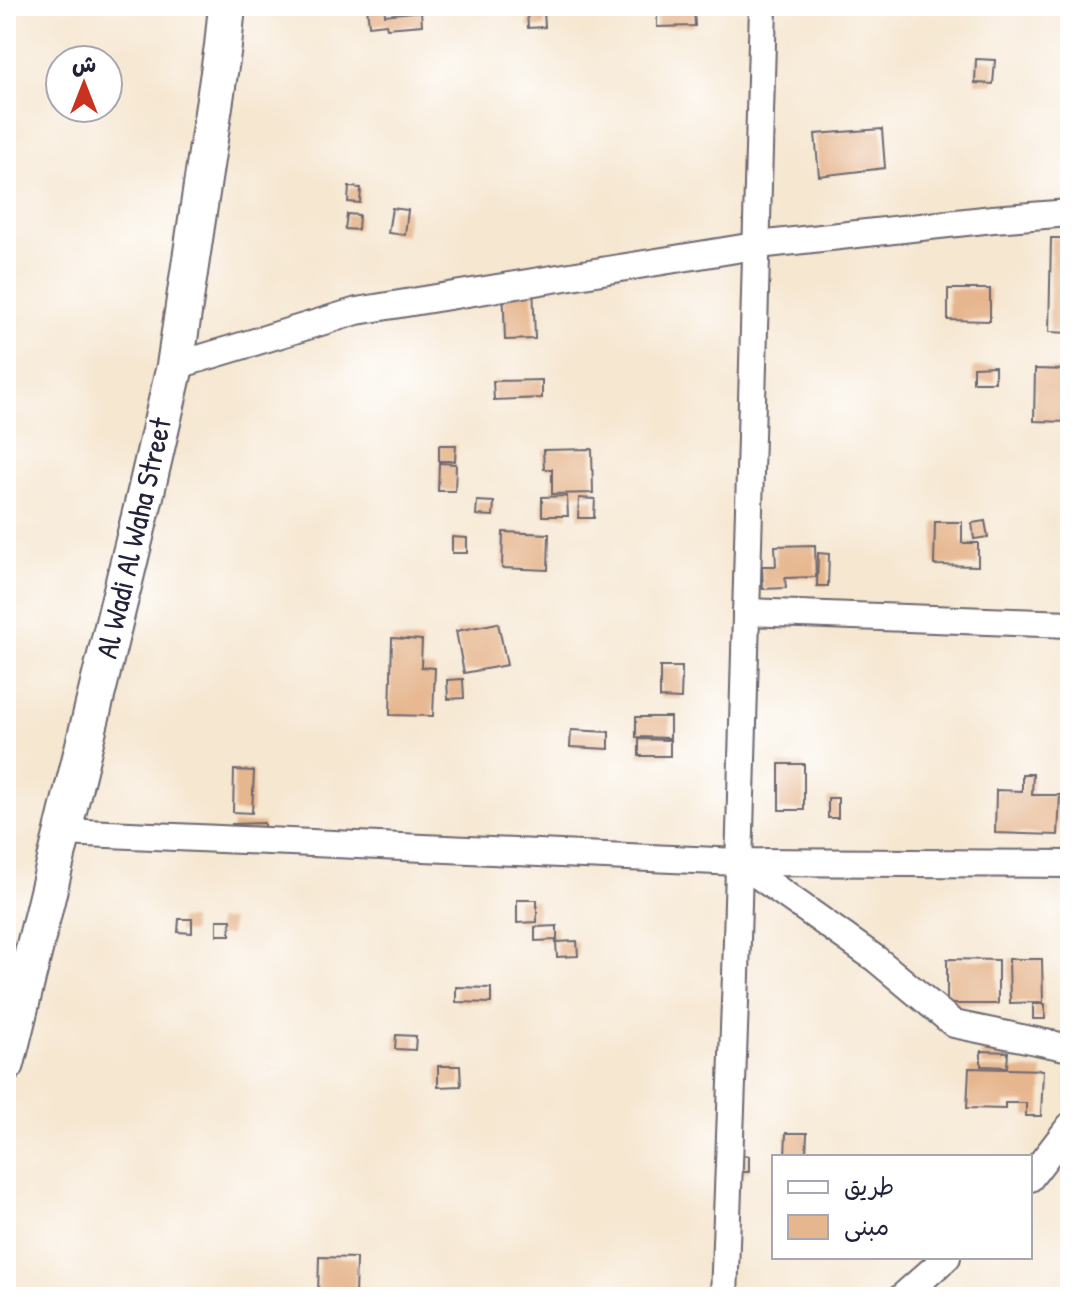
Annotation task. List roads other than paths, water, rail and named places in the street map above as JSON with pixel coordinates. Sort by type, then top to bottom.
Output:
[{"type":"main road","name":"Al Wadi Al Waha Street","points":[[6,1064],[175,366],[227,6]]},
{"type":"street","points":[[724,1297],[763,6]]},
{"type":"street","points":[[175,366],[357,311],[756,246],[1070,213]]},
{"type":"street","points":[[746,612],[1070,624]]},
{"type":"street","points":[[63,832],[739,862],[1070,864]]},
{"type":"street","points":[[739,862],[876,959],[954,1024],[1070,1048]]},
{"type":"street","points":[[1032,1175],[1070,1126]]},
{"type":"street","points":[[902,1297],[945,1259]]}]
